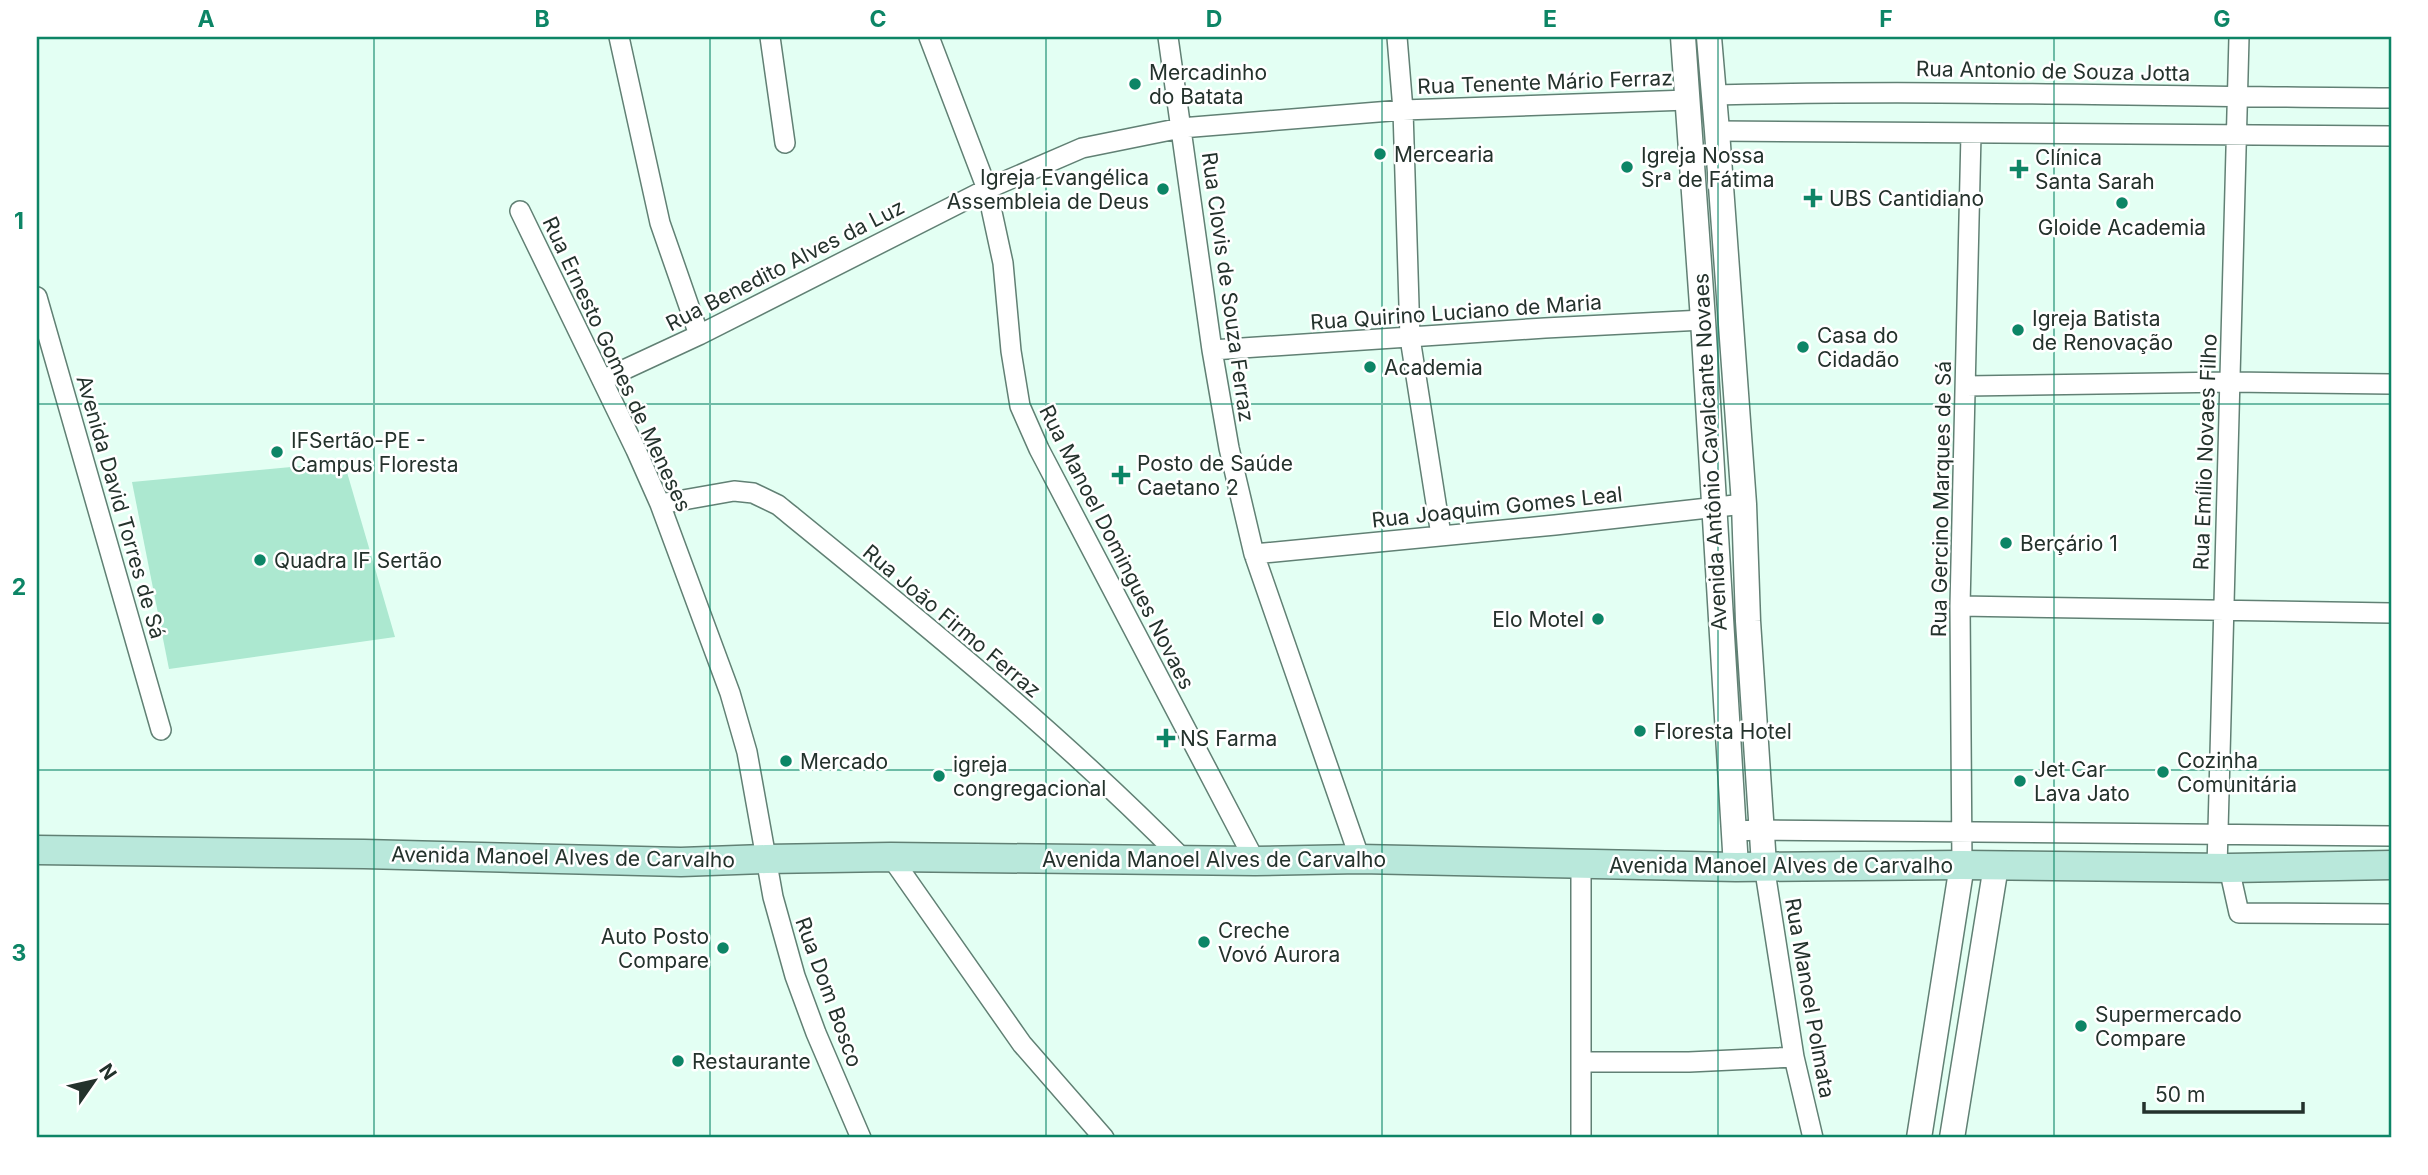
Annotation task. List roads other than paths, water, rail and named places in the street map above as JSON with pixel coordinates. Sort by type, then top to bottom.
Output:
[{"type":"main road","name":"Avenida Manoel Alves de Carvalho","points":[[37,850],[681,862],[891,857],[1255,861],[1360,859],[1736,867],[1962,865],[2223,868],[2391,865]]},
{"type":"street","points":[[619,37],[660,223],[699,335]]},
{"type":"street","points":[[770,37],[785,143]]},
{"type":"street","name":"Rua Manoel Domingues Novaes","points":[[929,37],[987,189],[1003,263],[1011,351],[1020,406],[1255,861]]},
{"type":"street","name":"Rua Clovis de Souza Ferraz","points":[[1168,37],[1212,350],[1229,448],[1254,554],[1360,859]]},
{"type":"street","points":[[1397,37],[1403,110],[1410,338],[1441,535]]},
{"type":"street","name":"Avenida Antônio Cavalcante Novaes","points":[[1683,37],[1736,867]]},
{"type":"street","points":[[1709,37],[1744,503],[1764,865]]},
{"type":"street","name":"Rua Emílio Novaes Filho","points":[[2239,37],[2222,612],[2219,834],[2223,868],[2239,913],[2391,914]]},
{"type":"street","name":"Rua Antonio de Souza Jotta","points":[[1714,95],[2001,92],[2391,98]]},
{"type":"street","name":"Rua Tenente Mário Ferraz","points":[[1181,128],[1403,110],[1688,100]]},
{"type":"street","name":"Rua Benedito Alves da Luz","points":[[602,380],[699,335],[987,189],[1082,148],[1181,128]]},
{"type":"street","points":[[1717,131],[1971,135],[2391,136]]},
{"type":"street","name":"Rua Gercino Marques de Sá","points":[[1962,865],[1960,607],[1971,135]]},
{"type":"street","name":"Rua Ernesto Gomes de Meneses","points":[[520,211],[660,504],[730,693],[747,752],[766,859]]},
{"type":"street","name":"Avenida David Torres de Sá","points":[[37,297],[162,730]]},
{"type":"street","name":"Rua Quirino Luciano de Maria","points":[[1212,350],[1703,320]]},
{"type":"street","points":[[1706,377],[1734,378]]},
{"type":"street","points":[[1966,386],[2230,382],[2391,384]]},
{"type":"street","name":"Rua João Firmo Ferraz","points":[[660,504],[734,492],[753,493],[778,505],[940,637],[1117,792],[1183,859]]},
{"type":"street","name":"Rua Joaquim Gomes Leal","points":[[1254,554],[1744,503]]},
{"type":"street","points":[[1960,607],[2391,613]]},
{"type":"street","name":"Avenida Manoel Alves de Carvalho","points":[[1734,831],[2391,836]]},
{"type":"street","points":[[891,857],[1022,1044],[1104,1138]]},
{"type":"street","name":"Rua Dom Bosco","points":[[766,859],[772,897],[795,976],[861,1138]]},
{"type":"street","points":[[1581,863],[1581,1138]]},
{"type":"street","name":"Rua Manoel Polmata","points":[[1764,865],[1794,1057],[1813,1138]]},
{"type":"street","points":[[1919,1138],[1962,865]]},
{"type":"street","points":[[1952,1138],[1996,866]]},
{"type":"street","points":[[1583,1062],[1689,1062],[1794,1057]]},
{"type":"place","name":"Mercadinho do Batata","points":[[1135,84]]},
{"type":"place","name":"Mercearia","points":[[1380,154]]},
{"type":"place","name":"Igreja Nossa Srª de Fátima","points":[[1627,167]]},
{"type":"place","name":"Clínica Santa Sarah","points":[[2019,169]]},
{"type":"place","name":"Igreja Evangélica Assembleia de Deus","points":[[1163,189]]},
{"type":"place","name":"UBS Cantidiano","points":[[1813,198]]},
{"type":"place","name":"Gloide Academia","points":[[2122,203]]},
{"type":"place","name":"Igreja Batista de Renovação","points":[[2018,330]]},
{"type":"place","name":"Casa do Cidadão","points":[[1803,347]]},
{"type":"place","name":"Academia","points":[[1370,367]]},
{"type":"place","name":"IFSertão-PE - Campus Floresta","points":[[277,452]]},
{"type":"place","name":"Posto de Saúde Caetano 2","points":[[1121,475]]},
{"type":"place","name":"Berçário 1","points":[[2006,543]]},
{"type":"place","name":"Quadra IF Sertão","points":[[260,560]]},
{"type":"place","name":"Elo Motel","points":[[1598,619]]},
{"type":"place","name":"Floresta Hotel","points":[[1640,731]]},
{"type":"place","name":"NS Farma","points":[[1166,738]]},
{"type":"place","name":"Mercado","points":[[786,761]]},
{"type":"place","name":"Cozinha Comunitária","points":[[2163,772]]},
{"type":"place","name":"igreja congregacional","points":[[939,776]]},
{"type":"place","name":"Jet Car Lava Jato","points":[[2020,781]]},
{"type":"place","name":"Creche Vovó Aurora","points":[[1204,942]]},
{"type":"place","name":"Auto Posto Compare","points":[[723,948]]},
{"type":"place","name":"Supermercado Compare","points":[[2081,1026]]},
{"type":"place","name":"Restaurante","points":[[678,1061]]}]
